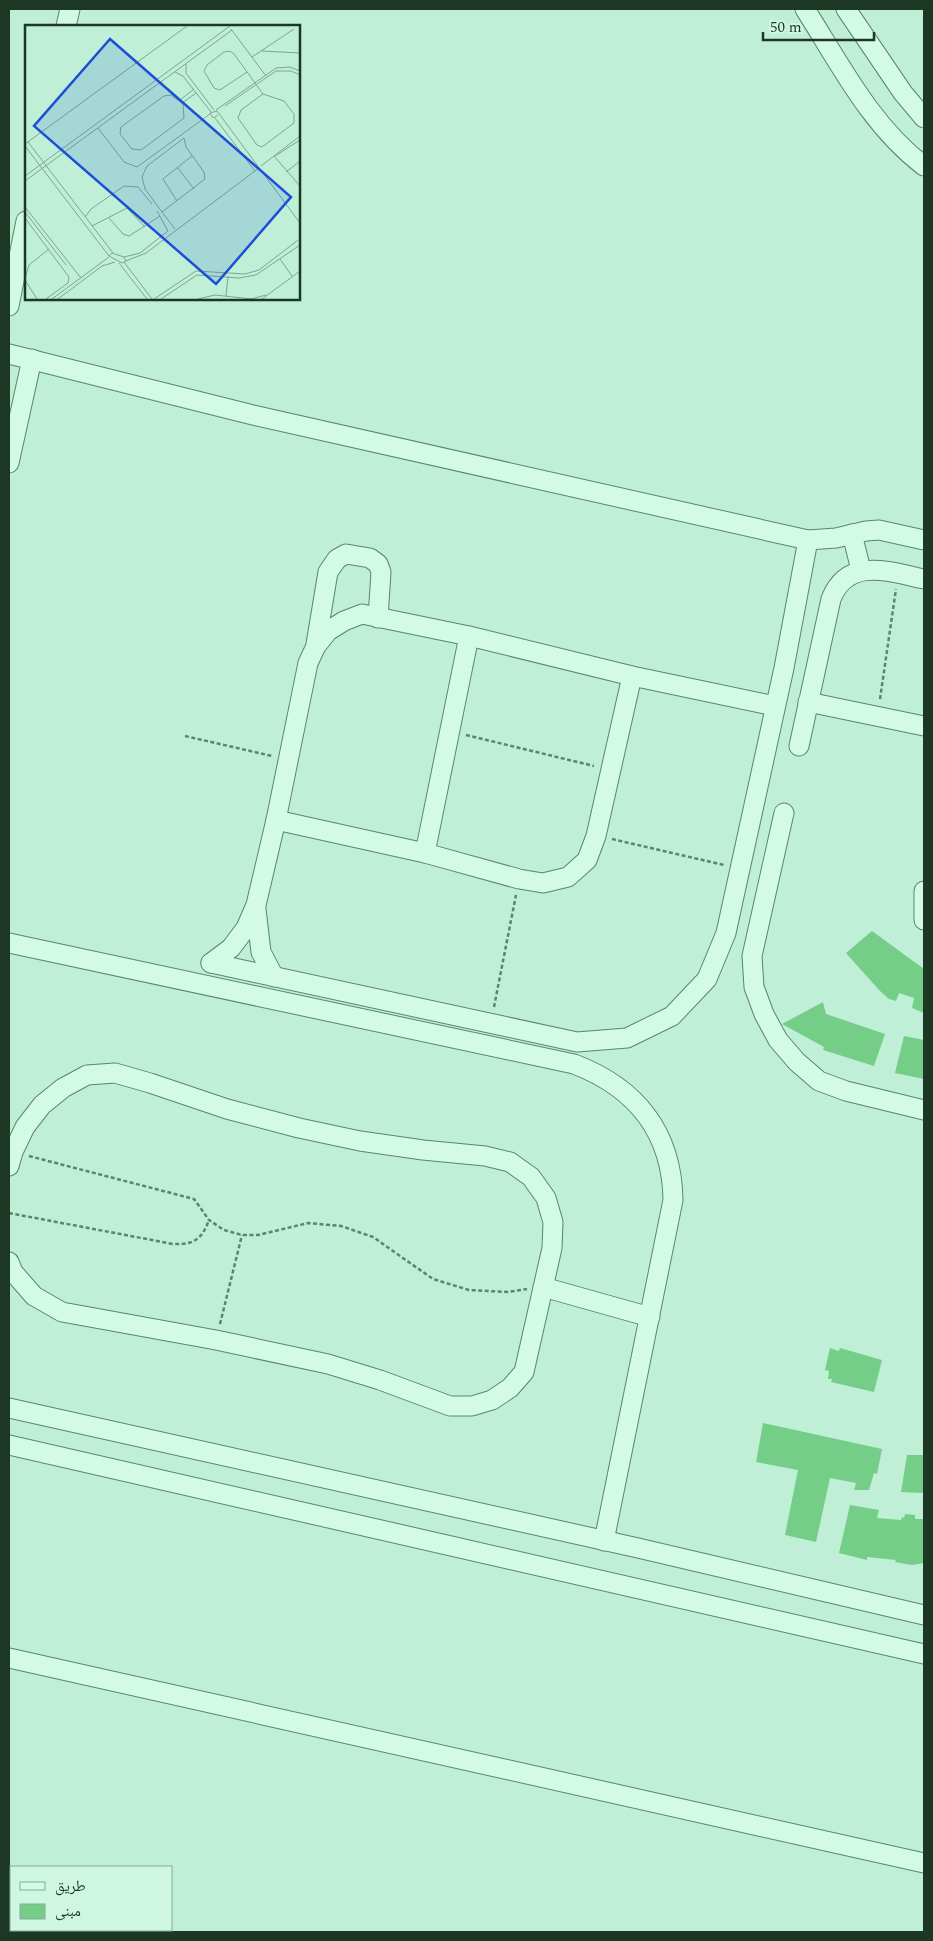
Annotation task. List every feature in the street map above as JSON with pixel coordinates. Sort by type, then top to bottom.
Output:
[{"type":"street","points":[[66,25],[70,9]]},
{"type":"street","points":[[805,9],[877,120],[924,166]]},
{"type":"street","points":[[846,9],[903,93],[924,118]]},
{"type":"street","points":[[9,306],[25,226]]},
{"type":"street","points":[[9,354],[253,415],[808,540],[836,538],[879,530],[924,540]]},
{"type":"street","points":[[9,463],[32,359]]},
{"type":"street","points":[[852,534],[861,570]]},
{"type":"street","points":[[775,706],[632,676],[469,636],[362,614],[344,621],[328,631],[316,646],[308,663],[276,820],[256,905],[246,928],[231,948],[211,963],[577,1042],[627,1038],[672,1016],[707,979],[726,933],[775,706],[808,540]]},
{"type":"street","points":[[316,646],[328,572],[337,559],[346,554],[370,558],[378,564],[381,572],[378,618]]},
{"type":"street","points":[[798,746],[835,591],[845,578],[861,570],[898,573],[924,579]]},
{"type":"street","points":[[425,854],[469,636]]},
{"type":"street","points":[[276,820],[425,854],[519,879],[543,883],[568,878],[587,860],[596,836],[632,676]]},
{"type":"street","points":[[808,702],[924,726]]},
{"type":"street","points":[[784,813],[752,956],[754,987],[764,1014],[784,1047],[797,1062],[819,1081],[846,1092],[924,1110]]},
{"type":"street","points":[[924,891],[924,920]]},
{"type":"street","points":[[256,905],[261,952],[274,977]]},
{"type":"street","points":[[9,943],[574,1064],[604,1077],[631,1097],[652,1122],[660,1136],[670,1168],[673,1200],[604,1541]]},
{"type":"street","points":[[9,1262],[13,1272],[34,1296],[62,1312],[216,1340],[328,1364],[380,1380],[450,1406],[472,1406],[492,1400],[510,1388],[524,1372],[552,1248],[553,1222],[546,1198],[531,1177],[510,1162],[485,1156],[422,1150],[360,1141],[299,1128],[227,1109],[115,1073],[87,1075],[63,1088],[36,1113],[25,1127],[11,1159]]},
{"type":"street","points":[[543,1287],[650,1318]]},
{"type":"street","points":[[9,1408],[604,1541],[924,1615]]},
{"type":"street","points":[[9,1446],[924,1654]]},
{"type":"street","points":[[9,1658],[924,1863]]},
{"type":"path","points":[[877,716],[898,573]]},
{"type":"path","points":[[450,732],[611,769]]},
{"type":"path","points":[[186,736],[288,760]]},
{"type":"path","points":[[596,836],[740,869]]},
{"type":"path","points":[[491,1023],[519,879]]},
{"type":"path","points":[[11,1159],[194,1200],[209,1220],[224,1230],[242,1235],[258,1234],[308,1223],[341,1226],[373,1237],[432,1278],[469,1290],[508,1292],[543,1287]]},
{"type":"path","points":[[9,1213],[185,1245],[196,1240],[205,1231],[209,1220]]},
{"type":"path","points":[[216,1340],[242,1235]]},
{"type":"building","points":[[872,931],[924,969],[924,1013],[912,1008],[914,998],[899,993],[896,1001],[889,999],[846,953]]},
{"type":"building","points":[[823,1002],[826,1014],[885,1034],[874,1066],[823,1050],[824,1047],[782,1024]]},
{"type":"building","points":[[904,1036],[924,1040],[924,1079],[895,1073]]},
{"type":"building","points":[[830,1348],[839,1351],[840,1348],[882,1360],[874,1392],[831,1382],[832,1379],[828,1379],[829,1371],[825,1370]]},
{"type":"building","points":[[763,1423],[882,1449],[877,1474],[874,1473],[869,1490],[854,1490],[856,1483],[830,1478],[816,1542],[785,1535],[798,1470],[756,1462]]},
{"type":"building","points":[[907,1455],[924,1455],[924,1493],[901,1492]]},
{"type":"building","points":[[850,1505],[879,1510],[877,1518],[901,1520],[905,1514],[915,1515],[915,1519],[923,1519],[924,1563],[912,1565],[895,1562],[896,1560],[867,1557],[867,1560],[839,1553]]}]
